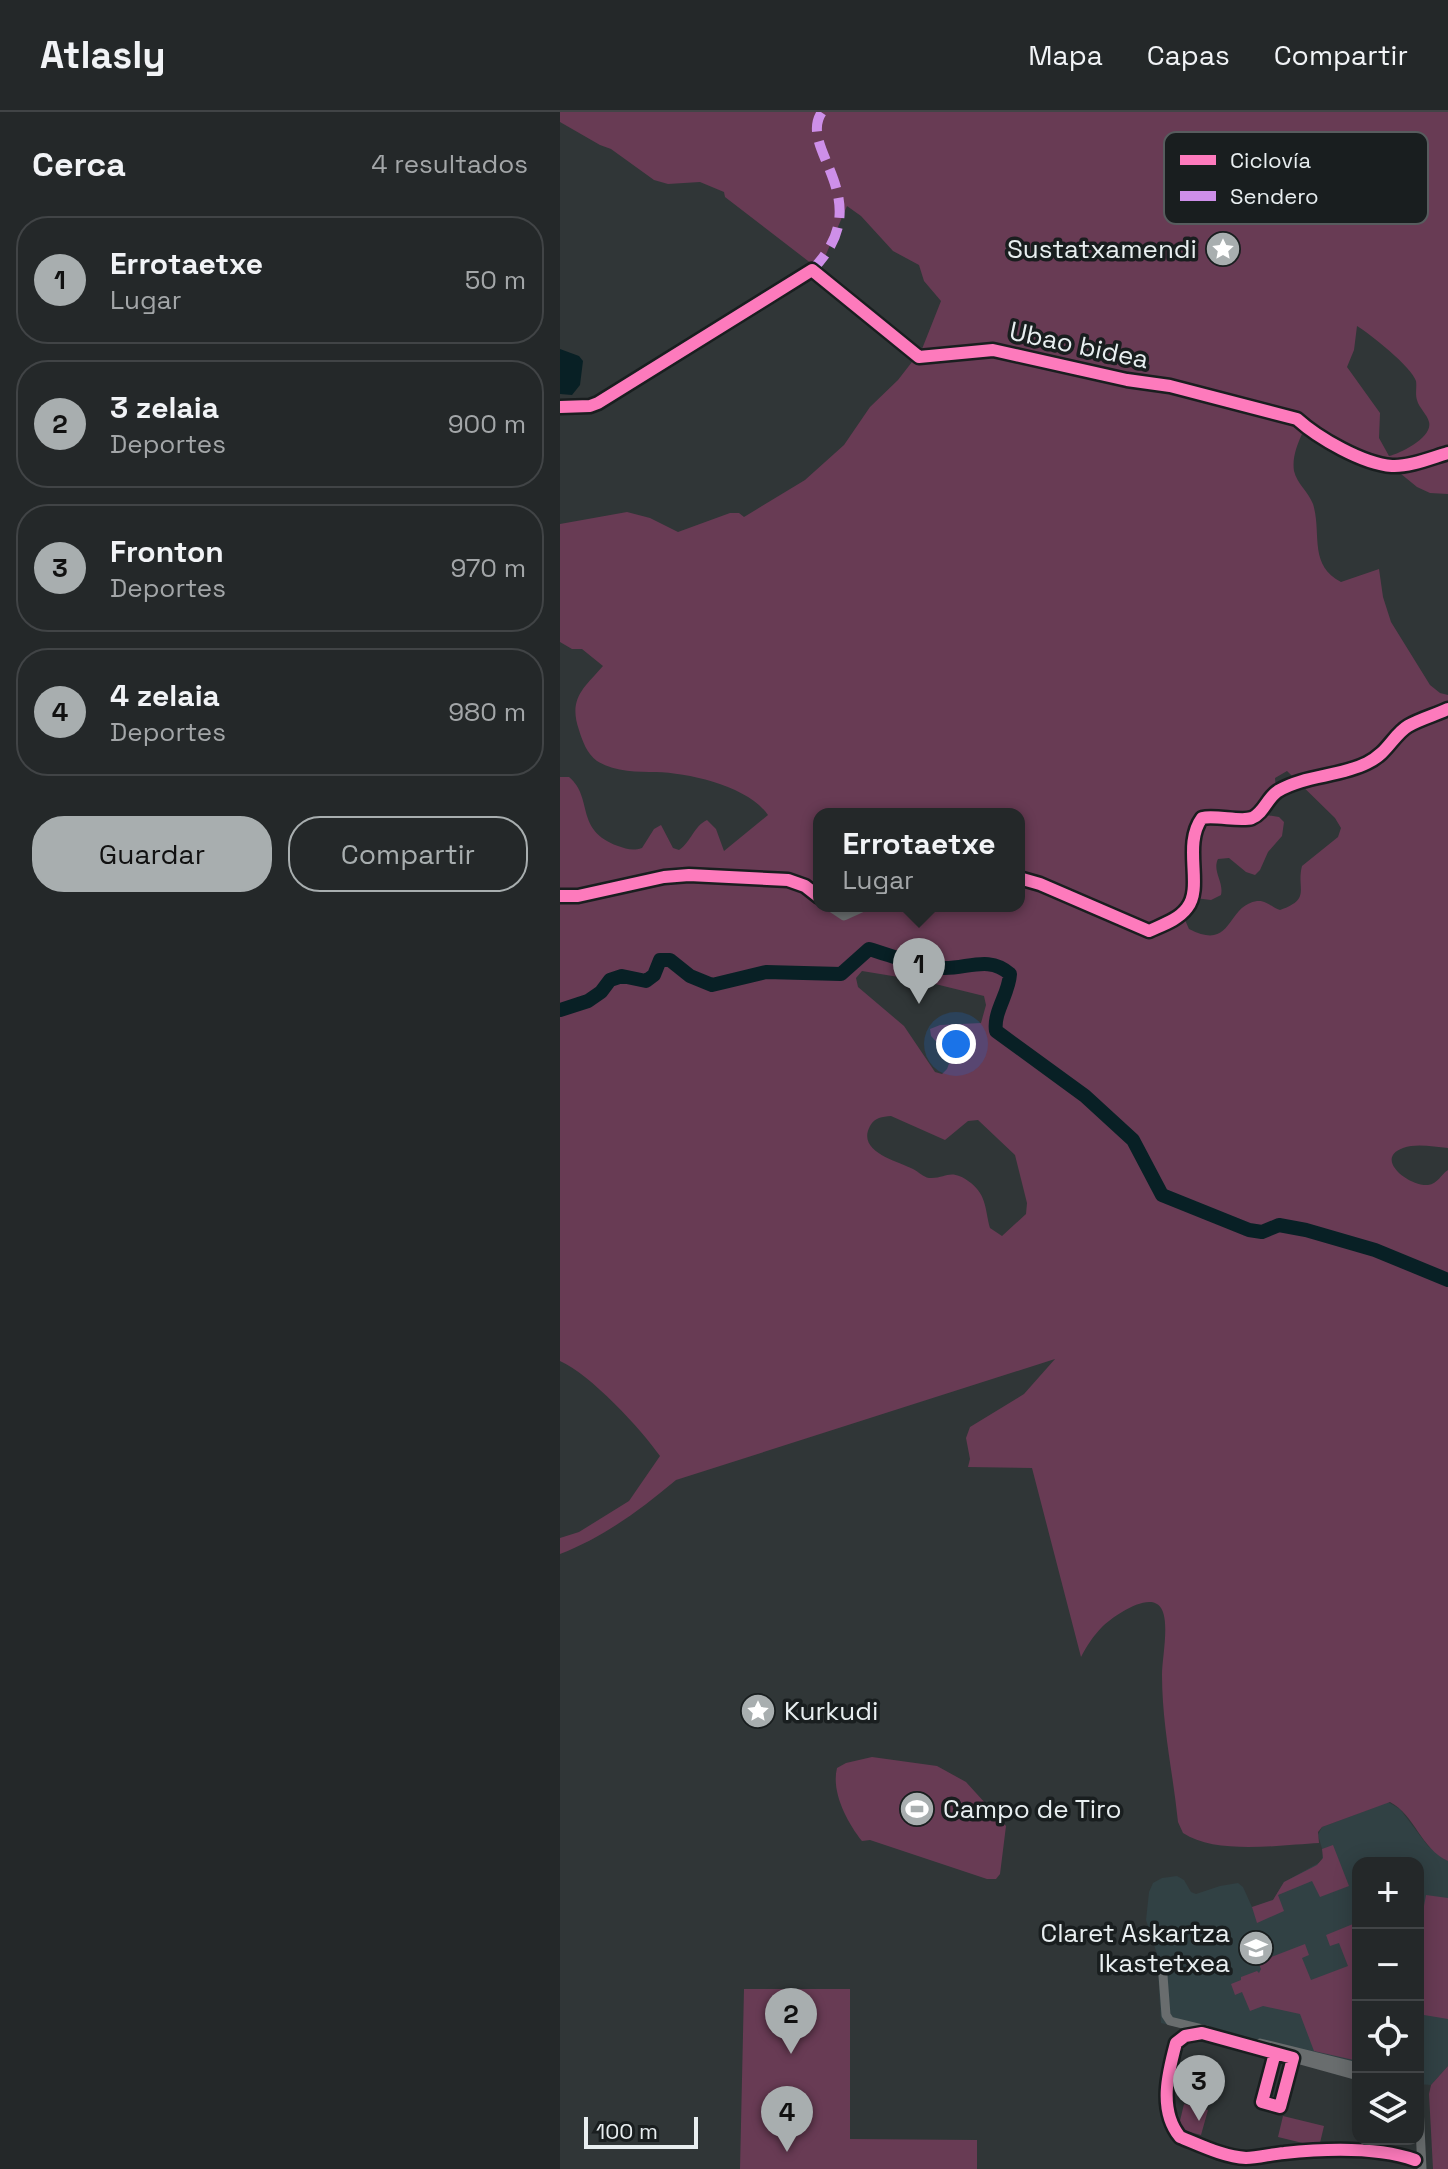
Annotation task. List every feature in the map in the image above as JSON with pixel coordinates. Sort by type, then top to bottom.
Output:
[{"type":"street","name":"Ubao bidea","points":[[560,407],[598,403],[812,270],[919,357],[993,350],[1127,380],[1170,386],[1297,419],[1311,432],[1361,458],[1393,466],[1448,453]]},
{"type":"street","points":[[1025,880],[1055,889],[1149,931],[1172,921],[1187,909],[1193,897],[1193,830],[1202,818],[1250,819],[1275,792],[1305,780],[1347,771],[1367,763],[1386,751],[1406,727],[1448,709]]},
{"type":"street","points":[[560,896],[578,896],[664,877],[689,875],[788,880],[813,892]]},
{"type":"street","points":[[1162,1962],[1166,2015],[1170,2021],[1352,2066]]},
{"type":"street","points":[[1352,2074],[1202,2033],[1180,2038],[1176,2043],[1166,2089],[1171,2119],[1180,2137],[1245,2158],[1298,2152],[1379,2152],[1415,2164],[1419,2147]]},
{"type":"street","points":[[1275,2053],[1262,2102],[1280,2107],[1293,2058]]},
{"type":"street","points":[[1379,2152],[1381,2145]]},
{"type":"street","points":[[1419,2147],[1422,2169]]},
{"type":"shaded area","points":[[560,112],[1448,112],[1448,494],[1430,493],[1417,487],[1384,460],[1310,435],[1302,434],[1295,452],[1294,471],[1313,504],[1318,548],[1324,567],[1341,582],[1379,569],[1391,622],[1430,685],[1448,695],[1448,1148],[1408,1147],[1395,1153],[1392,1159],[1393,1165],[1404,1177],[1421,1184],[1434,1183],[1448,1170],[1448,1861],[1431,1849],[1406,1815],[1390,1802],[1322,1827],[1318,1832],[1319,1843],[1230,1846],[1197,1840],[1183,1833],[1178,1822],[1164,1712],[1162,1675],[1165,1631],[1161,1608],[1149,1602],[1122,1612],[1099,1630],[1081,1657],[1032,1468],[968,1467],[970,1459],[966,1438],[970,1427],[1024,1394],[1055,1359],[676,1480],[621,1522],[560,1554],[560,1538],[579,1532],[629,1501],[660,1456],[600,1390],[560,1361],[560,777],[569,777],[576,785],[595,831],[604,839],[627,849],[642,848],[654,829],[661,825],[673,848],[679,850],[707,820],[716,829],[724,851],[768,815],[747,796],[717,783],[669,773],[618,769],[604,765],[590,755],[580,734],[575,710],[584,687],[603,666],[582,649],[572,649],[560,642],[560,524],[627,512],[650,518],[678,532],[730,513],[739,513],[744,517],[805,480],[844,445],[870,407],[898,380],[922,349],[941,301],[924,281],[919,265],[893,251],[861,216],[847,206],[824,259],[817,265],[812,264],[725,197],[724,192],[700,182],[668,184],[654,180],[611,149],[560,122]],"holes":[[[1357,326],[1413,375],[1419,406],[1429,422],[1429,428],[1421,439],[1389,456],[1379,438],[1380,413],[1347,367],[1354,350]],[[1287,771],[1335,818],[1341,828],[1338,837],[1302,866],[1301,892],[1290,906],[1280,910],[1257,901],[1239,911],[1222,932],[1204,935],[1189,929],[1185,920],[1195,898],[1211,900],[1221,895],[1216,868],[1218,859],[1229,858],[1246,872],[1255,875],[1268,852],[1282,836],[1284,822],[1279,817],[1266,815],[1265,811],[1276,791],[1275,778]],[[862,971],[923,981],[984,996],[986,1005],[981,1023],[940,1025],[930,1029],[931,1036],[951,1058],[942,1074],[935,1072],[904,1026],[858,987],[856,978]],[[891,1116],[945,1140],[968,1121],[978,1120],[1015,1155],[1027,1203],[1026,1214],[1002,1236],[990,1228],[983,1198],[964,1178],[953,1175],[927,1177],[873,1149],[867,1135],[870,1126],[876,1119]]]},
{"type":"shaded area","name":"Campo de Tiro","points":[[872,1757],[937,1766],[966,1782],[1006,1826],[1000,1874],[996,1879],[987,1879],[870,1840],[862,1841],[838,1797],[837,1768]]},
{"type":"shaded area","name":"Claret Askartza Ikastetxea","points":[[1388,1802],[1400,1809],[1428,1846],[1448,1861],[1448,2066],[1431,2085],[1424,2084],[1424,1857],[1352,1857],[1352,2071],[1161,2023],[1157,1954],[1146,1920],[1153,1883],[1177,1876],[1196,1894],[1238,1883],[1252,1907],[1256,1906],[1273,1900],[1284,1882],[1322,1861],[1318,1835],[1322,1827]]},
{"type":"shaded area","points":[[1333,1845],[1349,1886],[1320,1897],[1312,1881],[1278,1895],[1284,1911],[1257,1923],[1252,1907],[1273,1900],[1284,1882],[1317,1865],[1323,1858],[1322,1849]]},
{"type":"shaded area","points":[[1426,1895],[1448,1898],[1448,2019],[1424,2015]]},
{"type":"shaded area","points":[[1352,1924],[1352,2060],[1314,2051],[1300,2014],[1263,2006],[1250,2011],[1242,1992],[1235,1995],[1231,1984],[1241,1980],[1241,1977],[1259,1973],[1258,1962],[1305,1944],[1309,1955],[1302,1958],[1311,1980],[1348,1966],[1339,1943],[1330,1946],[1326,1935]]},
{"type":"shaded area","points":[[744,1989],[850,1989],[850,2139],[977,2140],[977,2169],[740,2169]]},
{"type":"shaded area","points":[[1448,2066],[1448,2169],[1433,2169],[1429,2094],[1431,2085]]},
{"type":"shaded area","points":[[1184,2104],[1208,2110],[1201,2135],[1178,2129]]},
{"type":"shaded area","points":[[1283,2116],[1324,2126],[1319,2147],[1278,2137]]},
{"type":"water","points":[[560,349],[579,356],[583,361],[580,385],[572,395],[560,394]]},
{"type":"water","points":[[1200,2065],[1221,2070],[1213,2102],[1192,2096]]},
{"type":"waterway","points":[[560,1010],[588,1001],[601,992],[610,980],[622,976],[646,981],[654,975],[660,960],[670,960],[690,976],[712,985],[766,972],[841,974],[869,949],[934,967],[994,965],[1010,974],[996,1031],[1085,1096],[1133,1140],[1162,1195],[1249,1230],[1262,1232],[1279,1225],[1306,1230],[1375,1250],[1448,1280]]},
{"type":"marked path","points":[[812,270],[831,245],[839,221],[839,199],[819,142],[817,127],[822,112]]},
{"type":"cycle path","points":[[560,407],[598,403],[812,270],[919,357],[993,350],[1127,380],[1170,386],[1297,419],[1342,449],[1380,464],[1406,465],[1448,453]]},
{"type":"cycle path","points":[[1025,880],[1149,931],[1179,916],[1192,899],[1194,840],[1202,818],[1252,818],[1278,791],[1367,763],[1408,726],[1448,709]]},
{"type":"cycle path","points":[[560,896],[578,896],[664,877],[689,875],[788,880],[813,892]]},
{"type":"cycle path","points":[[1275,2053],[1262,2102],[1280,2107],[1293,2058],[1202,2033],[1185,2036],[1176,2043],[1168,2079],[1167,2103],[1173,2126],[1180,2137],[1221,2153],[1246,2158],[1350,2150],[1415,2160]]},
{"type":"place","name":"Sustatxamendi","points":[[1223,249]]},
{"type":"place","name":"Errotaetxe","points":[[919,1004]]},
{"type":"place","name":"Kurkudi","points":[[758,1711]]},
{"type":"place","name":"Campo de Tiro","points":[[917,1809]]},
{"type":"place","name":"Claret Askartza Ikastetxea","points":[[1256,1948]]},
{"type":"place","name":"3 zelaia","points":[[791,2054]]},
{"type":"place","name":"Fronton","points":[[1199,2121]]},
{"type":"place","name":"4 zelaia","points":[[787,2152]]}]
